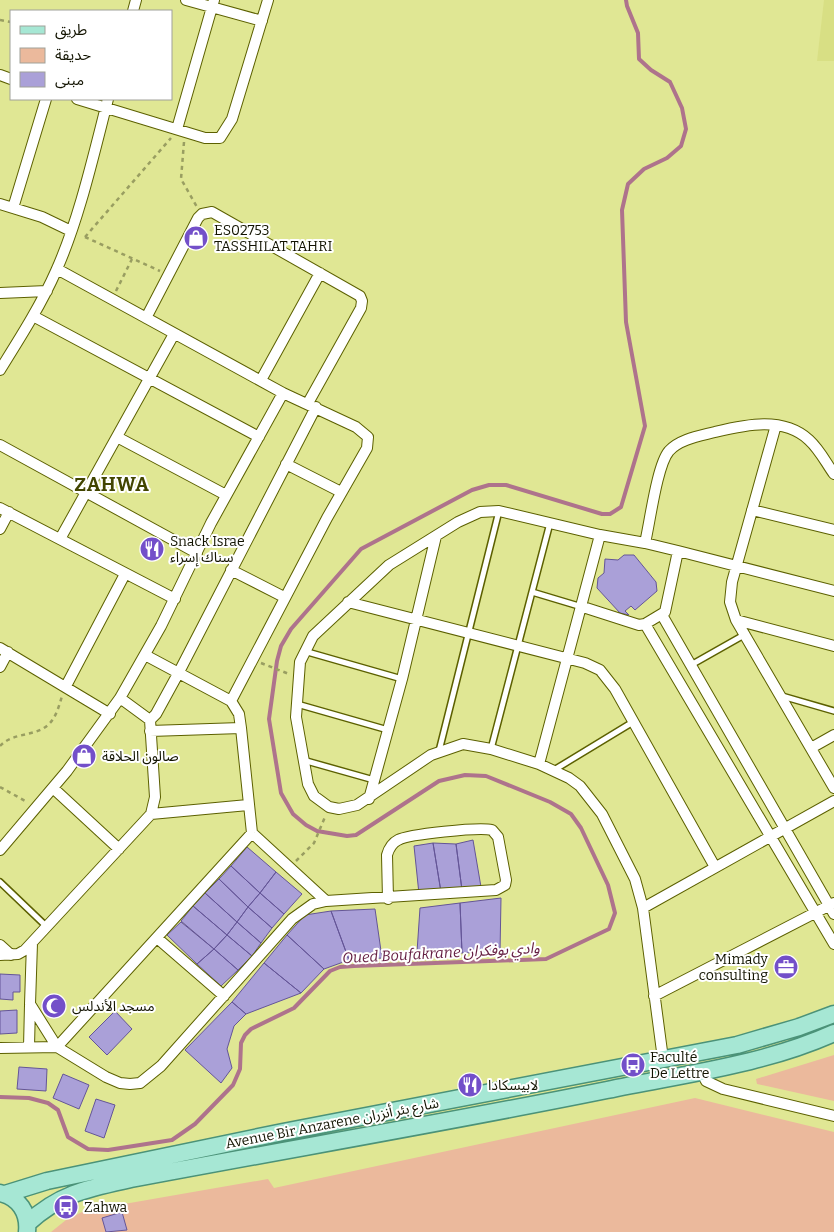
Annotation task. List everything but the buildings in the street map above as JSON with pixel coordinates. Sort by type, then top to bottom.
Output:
[{"type":"main road","name":"Avenue Bir Anzarene شارع بئر أنزران","points":[[3,1193],[47,1181],[273,1134],[753,1041],[834,1014]]},
{"type":"main road","name":"Avenue Bir Anzarene شارع بئر أنزران","points":[[28,1227],[57,1200],[80,1191],[114,1183],[502,1111],[701,1070],[783,1052],[834,1033]]},
{"type":"main road","points":[[3,1193],[21,1205],[28,1227]]},
{"type":"street","points":[[186,0],[213,3],[262,21]]},
{"type":"street","points":[[84,100],[107,103],[181,131],[213,140],[224,135],[232,119],[268,0]]},
{"type":"street","points":[[181,131],[213,3]]},
{"type":"street","points":[[13,208],[46,100]]},
{"type":"street","points":[[0,370],[33,316],[57,269],[71,231],[107,103]]},
{"type":"street","points":[[0,204],[42,217],[71,231]]},
{"type":"street","points":[[0,955],[11,955],[24,950],[32,943],[151,814],[155,797],[150,720],[156,714],[179,672],[286,464],[312,405],[361,308],[362,301],[356,293],[212,212],[202,214],[146,318]]},
{"type":"street","points":[[57,269],[284,393],[356,427],[368,437],[367,448],[284,597],[231,702]]},
{"type":"street","points":[[261,380],[320,273]]},
{"type":"street","points":[[0,293],[47,291]]},
{"type":"street","points":[[33,316],[259,437]]},
{"type":"street","points":[[60,539],[174,334]]},
{"type":"street","points":[[0,850],[53,788],[110,714],[120,698],[175,599],[226,495],[284,393]]},
{"type":"street","points":[[645,543],[661,467],[670,450],[684,441],[740,426],[754,424],[776,425],[808,439],[834,474]]},
{"type":"street","points":[[776,425],[736,565],[730,593],[736,620],[744,636],[834,788]]},
{"type":"street","points":[[117,437],[226,495]]},
{"type":"street","points":[[0,445],[86,494],[197,553]]},
{"type":"street","points":[[286,464],[341,492]]},
{"type":"street","points":[[0,529],[5,510],[175,599]]},
{"type":"street","points":[[752,510],[834,530]]},
{"type":"street","points":[[663,1059],[643,908],[635,879],[602,814],[580,786],[554,770],[539,764],[491,749],[463,744],[439,751],[357,806],[340,809],[322,802],[308,784],[302,759],[296,704],[297,676],[304,651],[313,636],[389,564],[480,512],[499,511],[600,535],[645,543],[834,591]]},
{"type":"street","points":[[539,764],[583,607],[600,535]]},
{"type":"street","points":[[369,799],[402,679],[436,536]]},
{"type":"street","points":[[583,607],[636,625],[645,624],[662,615],[668,607],[678,551]]},
{"type":"street","points":[[231,570],[284,597]]},
{"type":"street","points":[[66,686],[125,574]]},
{"type":"street","points":[[348,602],[568,658],[592,665],[600,670],[615,689],[715,867]]},
{"type":"street","points":[[654,996],[816,914],[832,908],[662,615]]},
{"type":"street","points":[[736,620],[834,646]]},
{"type":"street","points":[[645,624],[834,944]]},
{"type":"street","points":[[0,667],[4,650],[110,714]]},
{"type":"street","points":[[145,655],[231,702],[238,714],[241,728],[252,833],[326,901]]},
{"type":"street","points":[[120,698],[150,720]]},
{"type":"street","points":[[150,731],[241,728]]},
{"type":"street","points":[[811,748],[834,736]]},
{"type":"street","points":[[53,788],[119,849]]},
{"type":"street","points":[[643,908],[834,801]]},
{"type":"street","points":[[151,814],[248,806]]},
{"type":"street","points":[[30,1004],[57,1047],[120,1083],[140,1083],[161,1066],[292,919],[313,904],[326,901],[388,899],[501,888],[505,885],[506,876],[498,837],[492,830],[478,829],[407,837],[396,841],[389,849],[387,855],[388,899]]},
{"type":"street","points":[[0,1048],[57,1047],[252,833]]},
{"type":"street","points":[[157,938],[224,996]]},
{"type":"street","points":[[29,1048],[32,943]]},
{"type":"street","points":[[0,944],[11,955]]},
{"type":"street","points":[[701,1070],[706,1080],[723,1089],[834,1116]]},
{"type":"lane","points":[[439,751],[499,511]]},
{"type":"lane","points":[[491,749],[550,523]]},
{"type":"lane","points":[[532,592],[583,607]]},
{"type":"lane","points":[[691,665],[744,636]]},
{"type":"lane","points":[[304,651],[402,679]]},
{"type":"lane","points":[[780,695],[834,711]]},
{"type":"lane","points":[[296,704],[388,730]]},
{"type":"lane","points":[[554,770],[634,722]]},
{"type":"lane","points":[[302,759],[374,780]]},
{"type":"lane","points":[[0,882],[46,926]]},
{"type":"path","points":[[181,131],[181,179],[202,214]]},
{"type":"path","points":[[85,237],[181,131]]},
{"type":"path","points":[[71,231],[168,275]]},
{"type":"path","points":[[112,299],[132,259]]},
{"type":"path","points":[[265,665],[281,671]]},
{"type":"path","points":[[0,746],[11,737],[47,726],[54,718],[66,686]]},
{"type":"path","points":[[0,787],[37,808]]},
{"type":"path","points":[[289,867],[314,843],[324,819]]},
{"type":"shaded area","points":[[824,0],[834,0],[834,61],[817,61]]},
{"type":"green space","points":[[834,1055],[834,1101],[757,1084],[756,1079]]},
{"type":"green space","points":[[695,1098],[834,1132],[834,1232],[51,1232],[66,1220],[84,1211],[268,1179],[274,1188]]},
{"type":"waterway","name":"Oued Boufakrane وادي بوفكران","points":[[0,1097],[29,1098],[48,1103],[58,1110],[68,1137],[88,1149],[108,1150],[172,1140],[195,1124],[233,1085],[240,1069],[241,1043],[245,1035],[251,1029],[294,1008],[330,971],[340,967],[354,966],[546,959],[609,929],[615,913],[608,885],[581,828],[571,814],[550,802],[486,776],[465,775],[439,781],[356,835],[347,836],[317,831],[293,814],[281,793],[269,719],[277,661],[281,646],[291,629],[361,549],[472,490],[489,485],[506,485],[602,514],[610,514],[621,507],[645,426],[626,322],[622,210],[628,184],[644,169],[667,158],[681,146],[686,129],[682,108],[670,82],[651,70],[639,59],[638,33],[626,0]]},
{"type":"place","name":"ES02753 TASSHILAT TAHRI","points":[[196,238]]},
{"type":"place","name":"Snack Israe سناك إسراء","points":[[152,549]]},
{"type":"place","name":"صالون الحلاقة","points":[[84,756]]},
{"type":"place","name":"Mimady consulting","points":[[786,967]]},
{"type":"place","name":"مسجد الأندلس","points":[[54,1006]]},
{"type":"place","name":"Faculté De Lettre","points":[[633,1065]]},
{"type":"place","name":"لابيسكادا","points":[[470,1085]]},
{"type":"place","name":"Zahwa","points":[[66,1207]]},
{"type":"district","name":"ZAHWA","points":[[112,484]]}]
